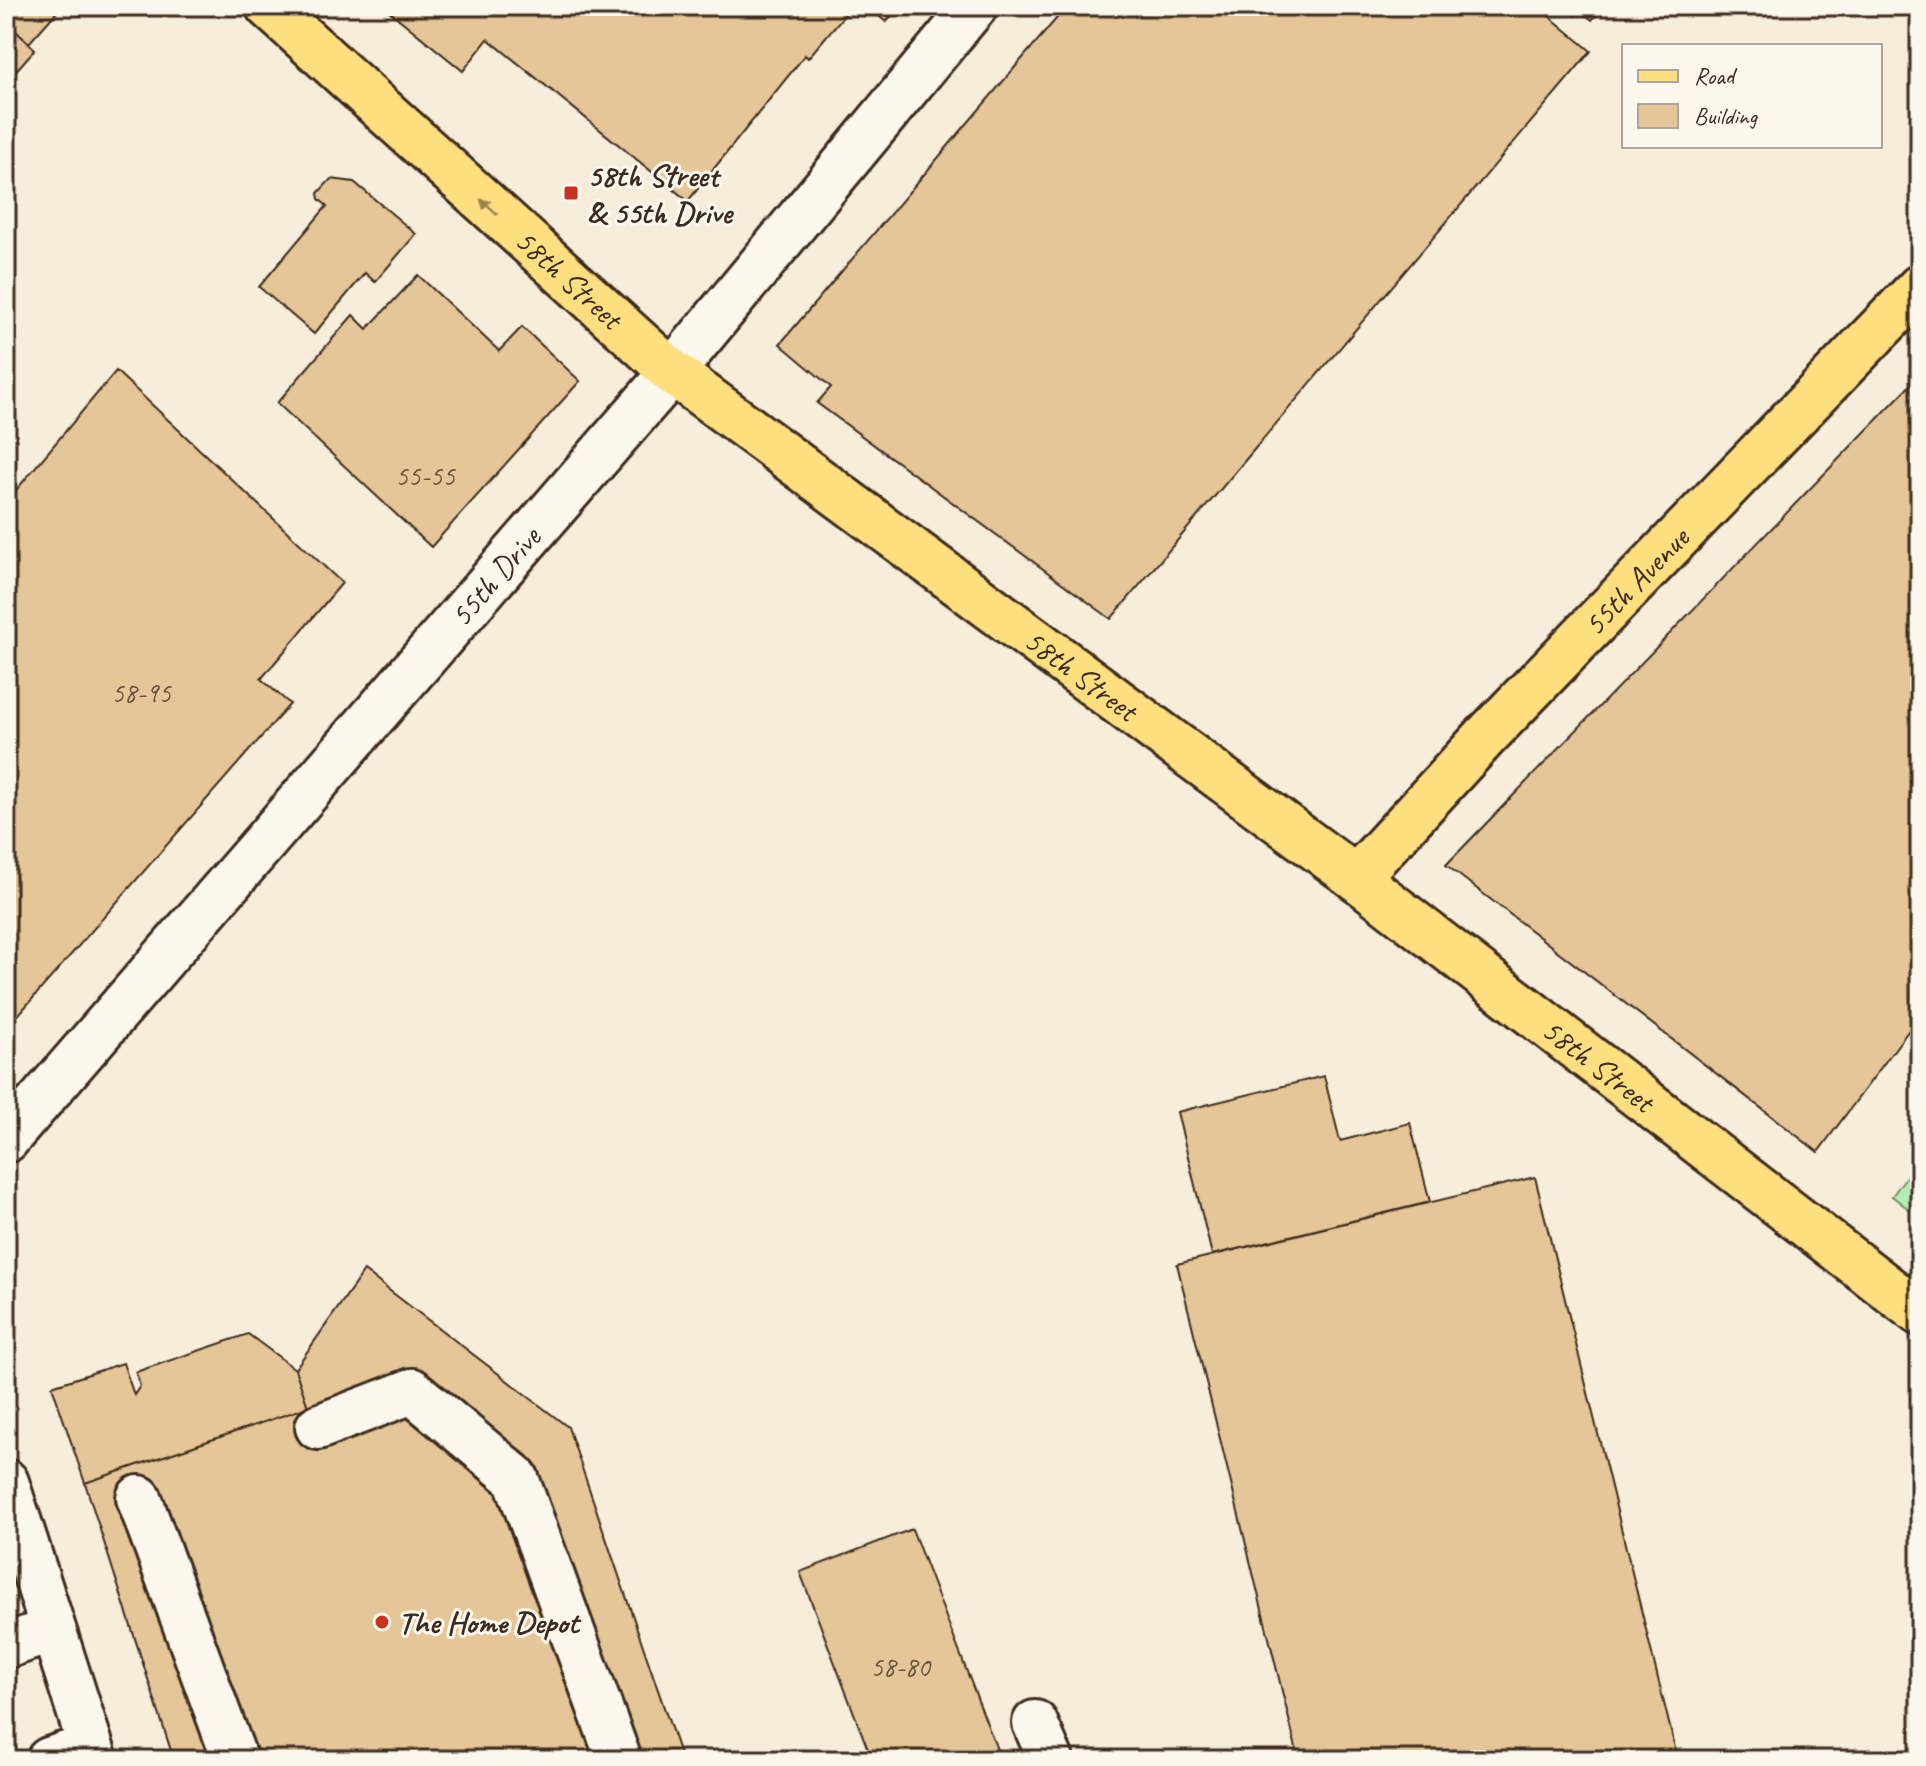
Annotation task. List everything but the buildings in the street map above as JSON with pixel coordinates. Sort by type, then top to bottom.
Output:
[{"type":"main road","name":"58th Street","points":[[268,6],[672,372],[1356,878],[1920,1313]]},
{"type":"main road","name":"55th Avenue","points":[[1356,878],[1485,737],[1920,287]]},
{"type":"street","name":"55th Drive","points":[[6,1140],[672,372],[975,6]]},
{"type":"street","points":[[318,1427],[412,1391],[516,1478],[619,1760]]},
{"type":"street","points":[[6,1482],[12,1528],[52,1630],[92,1753],[49,1760]]},
{"type":"street","points":[[139,1498],[235,1760]]},
{"type":"street","points":[[6,1646],[52,1630]]},
{"type":"green space","points":[[1920,1158],[1920,1218],[1892,1196]]},
{"type":"place","name":"58th Street & 55th Drive","points":[[571,193]]},
{"type":"place","name":"The Home Depot","points":[[382,1622]]}]
